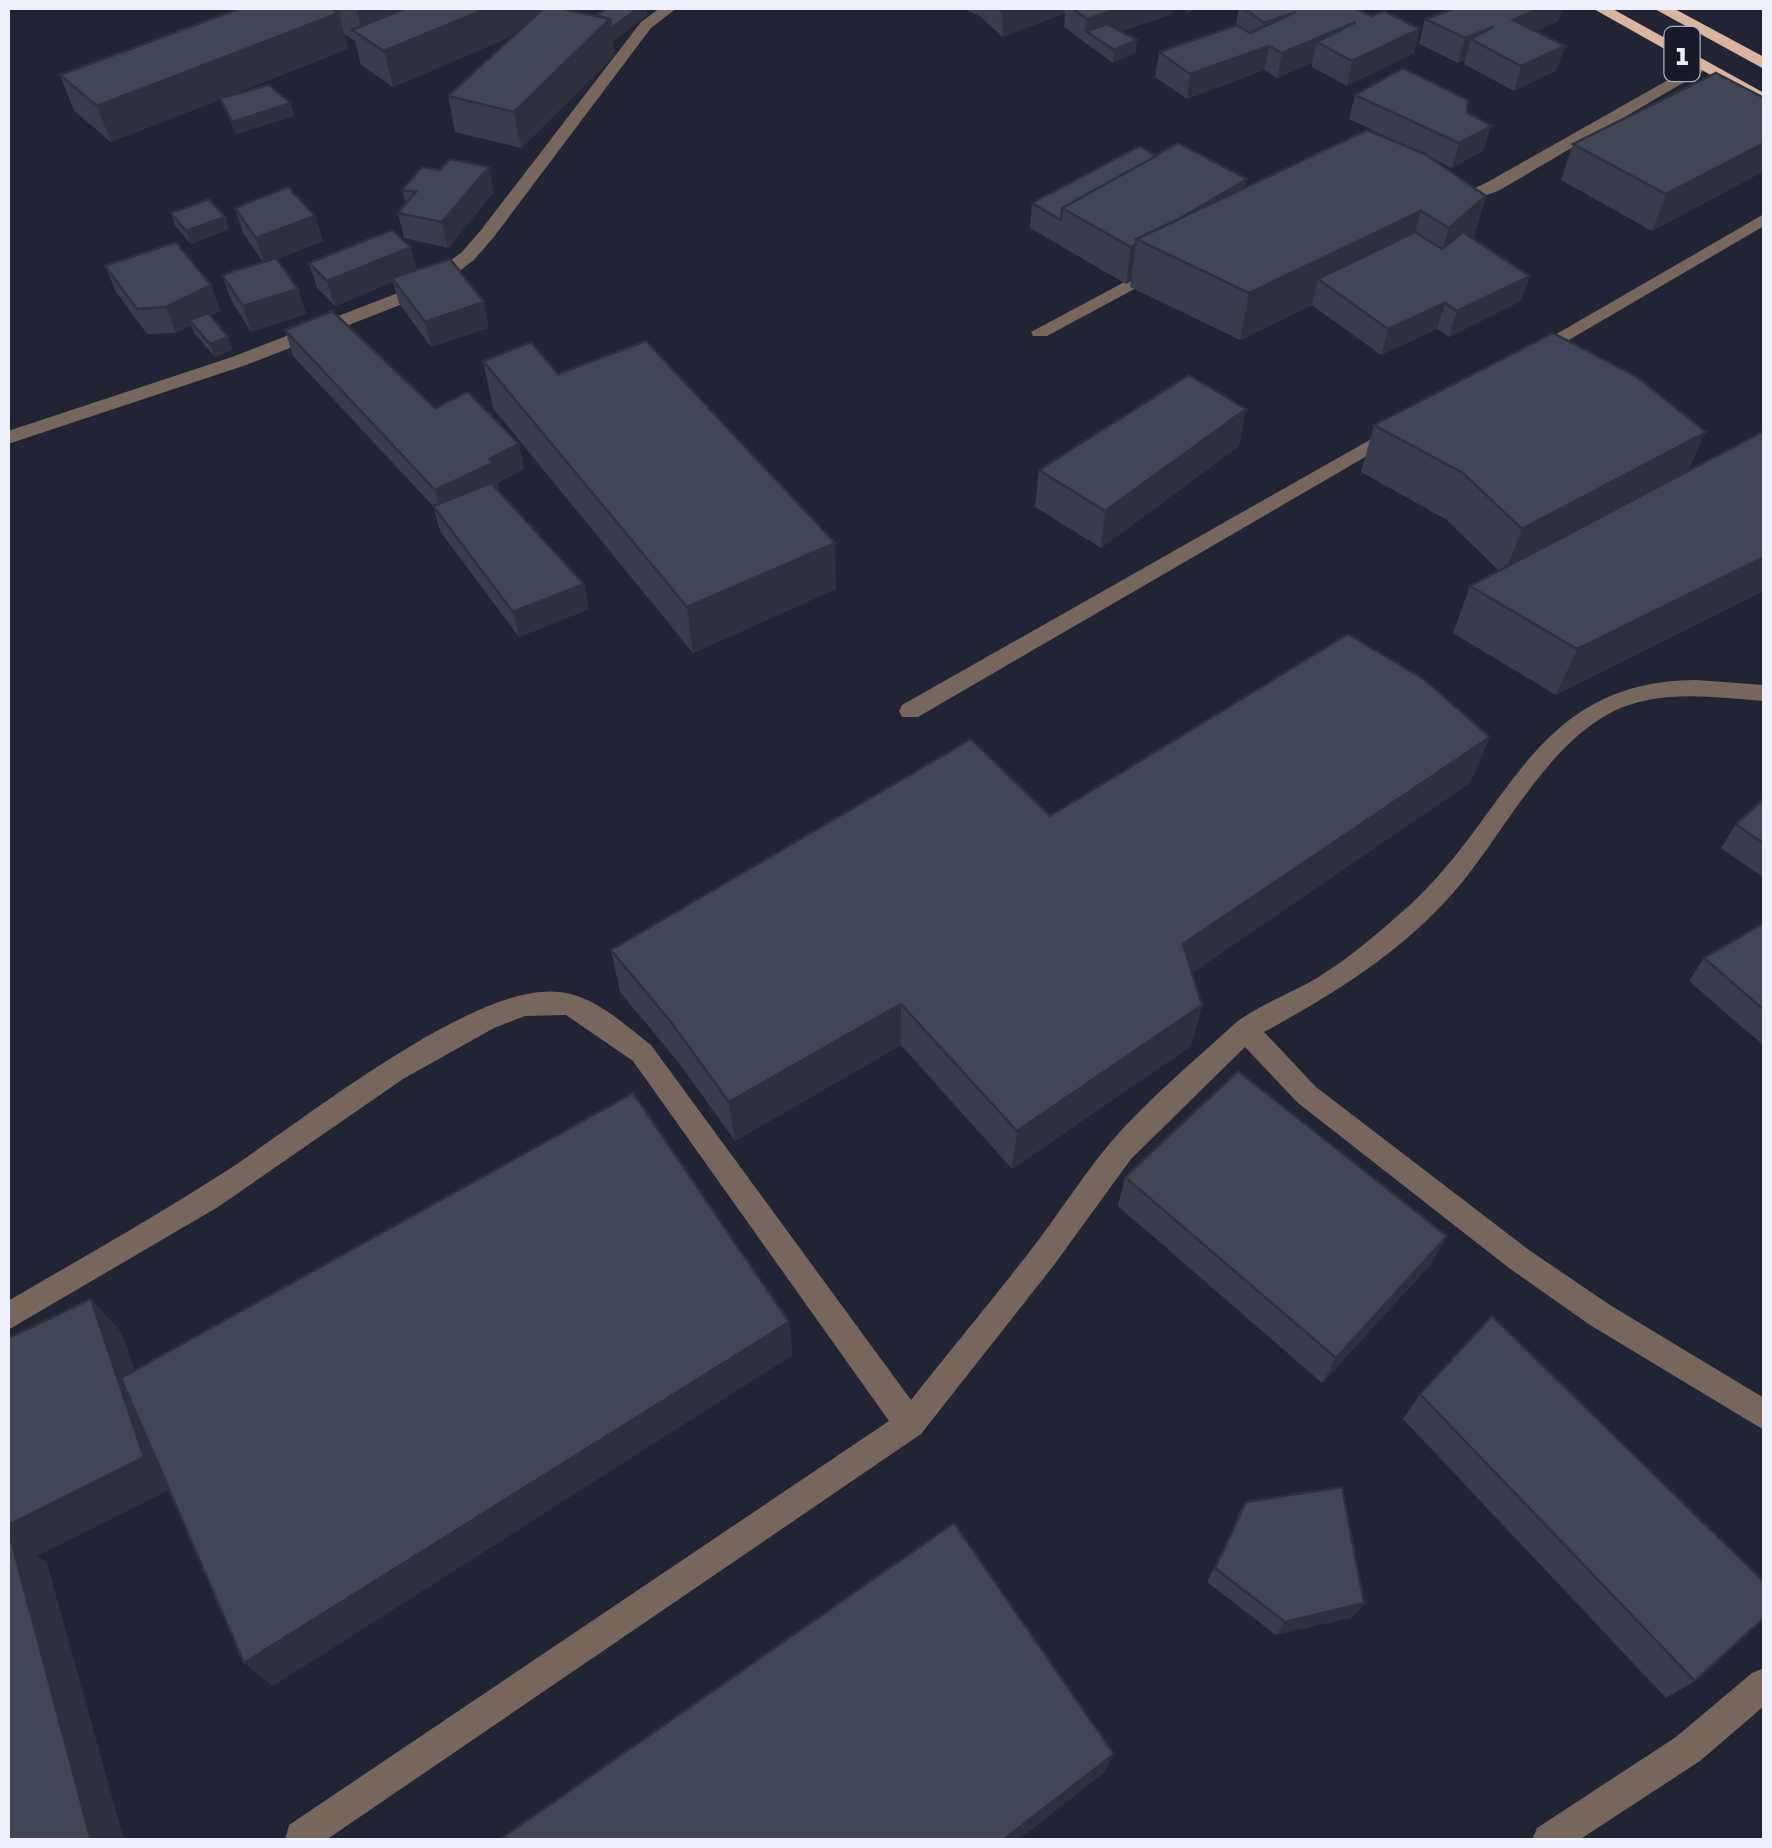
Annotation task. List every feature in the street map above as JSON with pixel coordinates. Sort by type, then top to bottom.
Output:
[{"type":"highway","name":"1","points":[[1600,8],[1764,100]]},
{"type":"highway","name":"1","points":[[1661,8],[1764,64]]},
{"type":"street","points":[[8,438],[239,361],[422,290],[468,256],[646,25],[669,8]]},
{"type":"street","points":[[1430,187],[1472,195],[1492,187],[1704,66]]},
{"type":"street","points":[[1508,366],[1764,219]]},
{"type":"street","points":[[1040,332],[1179,258]]},
{"type":"street","points":[[910,711],[1423,416]]},
{"type":"street","points":[[302,1837],[828,1484],[910,1424],[1044,1256],[1121,1150],[1245,1030],[1340,977],[1444,886],[1562,736],[1626,696],[1695,687],[1764,693]]},
{"type":"street","points":[[8,1316],[234,1181],[431,1048],[512,1007],[560,1002],[605,1024],[642,1053],[910,1424]]},
{"type":"street","points":[[1245,1030],[1307,1096],[1519,1259],[1600,1315],[1764,1415]]},
{"type":"street","points":[[1549,1840],[1688,1750],[1764,1685]]},
{"type":"building","points":[[241,8],[331,8],[339,13],[97,106],[60,75]]},
{"type":"building","points":[[406,8],[488,8],[384,51],[352,30]]},
{"type":"building","points":[[544,8],[610,19],[514,112],[448,96]]},
{"type":"building","points":[[608,8],[639,8],[611,28],[610,19],[595,15]]},
{"type":"building","points":[[1072,8],[1121,8],[1087,19]]},
{"type":"building","points":[[1244,8],[1354,8],[1372,16],[1384,11],[1420,29],[1352,61],[1317,42],[1356,22],[1282,53],[1269,46],[1190,74],[1159,52],[1237,25],[1250,33],[1296,12],[1264,23]]},
{"type":"building","points":[[1456,8],[1540,8],[1513,20],[1565,46],[1521,66],[1471,39],[1493,27],[1465,38],[1425,19]]},
{"type":"building","points":[[1107,24],[1137,40],[1114,50],[1086,31]]},
{"type":"building","points":[[1403,68],[1468,100],[1467,112],[1491,126],[1459,143],[1355,95]]},
{"type":"building","points":[[1716,73],[1764,98],[1764,143],[1666,194],[1573,144]]},
{"type":"building","points":[[269,85],[291,103],[232,122],[220,98]]},
{"type":"building","points":[[1367,130],[1425,154],[1486,196],[1449,228],[1421,211],[1249,293],[1136,239]]},
{"type":"building","points":[[1178,143],[1247,179],[1136,239],[1131,247],[1062,208]]},
{"type":"building","points":[[1140,146],[1156,156],[1062,208],[1061,220],[1032,203]]},
{"type":"building","points":[[450,159],[489,167],[442,222],[398,213],[416,192],[402,190],[422,167],[440,170]]},
{"type":"building","points":[[288,187],[315,216],[256,238],[235,208]]},
{"type":"building","points":[[209,199],[225,217],[186,231],[171,213]]},
{"type":"building","points":[[392,230],[411,247],[327,281],[309,263]]},
{"type":"building","points":[[1415,232],[1442,249],[1463,232],[1530,276],[1457,311],[1445,303],[1388,329],[1318,279]]},
{"type":"building","points":[[176,242],[211,285],[166,307],[137,309],[105,266]]},
{"type":"building","points":[[276,258],[298,289],[243,306],[222,275]]},
{"type":"building","points":[[450,259],[484,302],[425,322],[392,278]]},
{"type":"building","points":[[332,311],[435,408],[468,392],[519,444],[489,459],[493,463],[435,490],[285,330]]},
{"type":"building","points":[[208,313],[228,337],[210,344],[189,320]]},
{"type":"building","points":[[1553,333],[1637,377],[1706,432],[1522,529],[1463,473],[1374,425]]},
{"type":"building","points":[[646,341],[835,543],[687,607],[483,361],[531,342],[558,374]]},
{"type":"building","points":[[1189,375],[1246,409],[1105,511],[1039,470]]},
{"type":"building","points":[[1764,431],[1764,557],[1577,649],[1470,586]]},
{"type":"building","points":[[491,483],[584,584],[513,612],[433,506]]},
{"type":"building","points":[[1348,634],[1425,680],[1490,737],[1183,944],[1202,1005],[1017,1131],[901,1004],[729,1102],[671,1022],[611,950],[971,739],[1050,816]]},
{"type":"building","points":[[1764,799],[1764,844],[1736,824]]},
{"type":"building","points":[[1764,923],[1764,1010],[1704,958]]},
{"type":"building","points":[[1238,1071],[1447,1236],[1336,1358],[1125,1177]]},
{"type":"building","points":[[633,1093],[789,1322],[244,1663],[121,1378]]},
{"type":"building","points":[[91,1299],[144,1457],[8,1525],[8,1338]]},
{"type":"building","points":[[1492,1316],[1764,1582],[1764,1618],[1695,1681],[1420,1394]]},
{"type":"building","points":[[1342,1487],[1364,1603],[1285,1622],[1215,1568],[1246,1502]]},
{"type":"building","points":[[954,1523],[1114,1754],[1003,1840],[499,1840]]},
{"type":"building","points":[[10,1536],[91,1840],[8,1840]]}]
